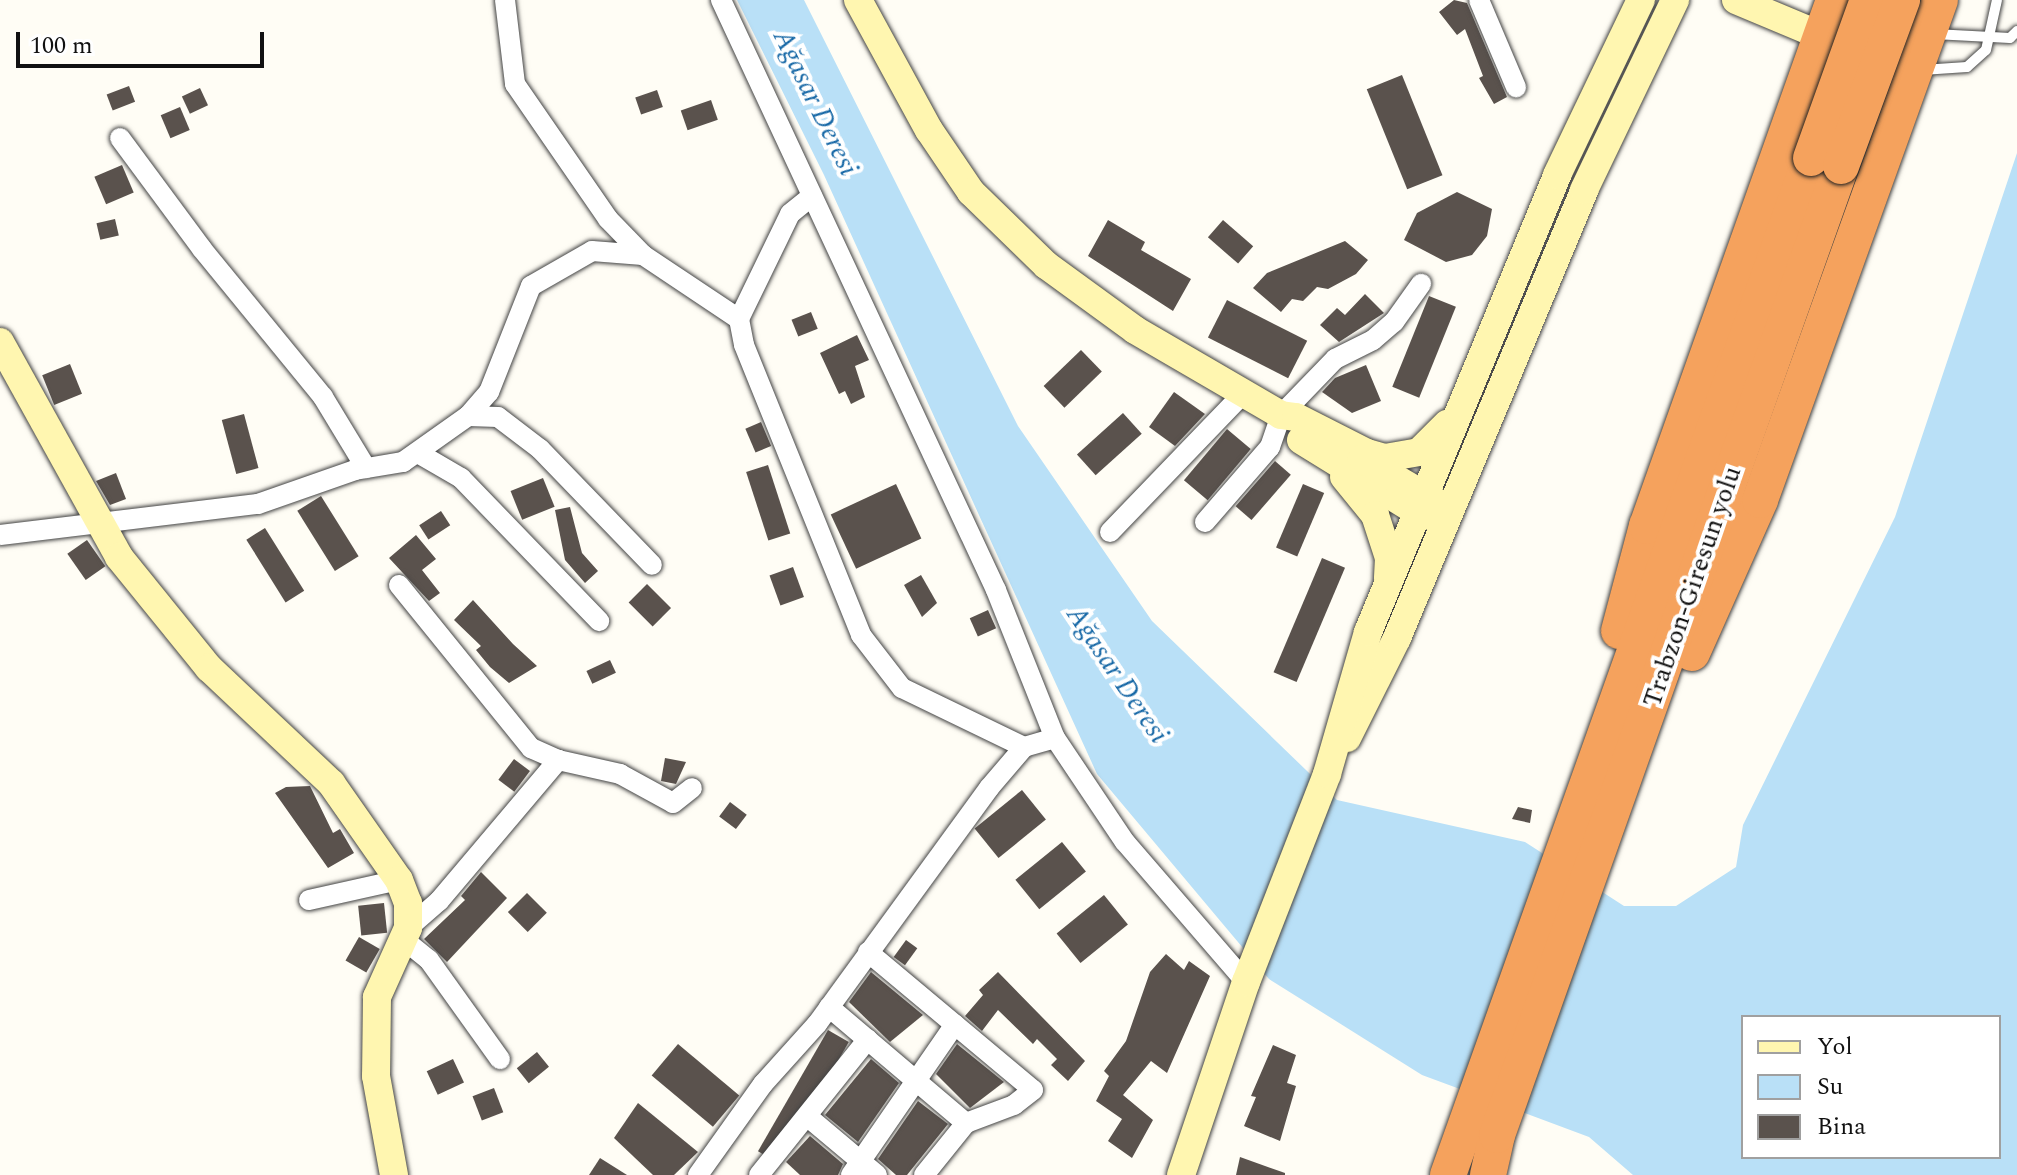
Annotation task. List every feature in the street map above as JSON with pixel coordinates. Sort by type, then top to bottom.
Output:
[{"type":"highway","points":[[1576,868],[1647,526],[1834,0]]},
{"type":"highway","points":[[1448,1175],[1481,1132],[1576,868],[1826,162],[1868,0]]},
{"type":"highway","points":[[1826,162],[1902,0]]},
{"type":"highway","points":[[1576,868],[1760,500],[1940,0]]},
{"type":"highway","points":[[1481,1132],[1488,1175]]},
{"type":"main road","points":[[1181,1175],[1249,974],[1327,774],[1397,638],[1462,400],[1557,175],[1641,0]]},
{"type":"main road","points":[[1327,774],[1352,678],[1387,587],[1430,510],[1675,0]]},
{"type":"main road","points":[[1736,0],[1820,36],[1916,70]]},
{"type":"main road","points":[[1834,0],[1928,35]]},
{"type":"main road","points":[[859,1],[929,130],[971,192],[1046,265],[1135,330],[1281,415],[1285,428],[1367,453],[1402,458],[1428,445],[1462,400]]},
{"type":"main road","points":[[0,342],[97,525],[209,668],[331,783],[399,880],[408,903],[406,933],[377,997],[376,1076],[394,1175]]},
{"type":"main road","points":[[1310,435],[1430,510]]},
{"type":"main road","points":[[1310,435],[1370,506],[1389,558],[1387,587]]},
{"type":"main road","points":[[1200,1175],[1249,974]]},
{"type":"street","points":[[505,0],[515,84],[608,219],[643,255],[739,319]]},
{"type":"street","points":[[721,0],[996,590],[1055,738],[1125,842],[1249,974]]},
{"type":"street","points":[[1479,0],[1516,87]]},
{"type":"street","points":[[120,138],[323,397],[366,468]]},
{"type":"street","points":[[812,196],[790,214],[739,319],[744,345],[861,635],[902,688],[1024,747]]},
{"type":"street","points":[[0,535],[258,504],[366,468],[403,462],[468,416],[489,392],[531,286],[592,251],[643,255]]},
{"type":"street","points":[[1205,522],[1270,447],[1281,415],[1335,359],[1373,340],[1394,322],[1421,284]]},
{"type":"street","points":[[1110,532],[1243,394]]},
{"type":"street","points":[[468,416],[498,417],[540,449],[652,565]]},
{"type":"street","points":[[418,453],[461,478],[599,621]]},
{"type":"street","points":[[399,585],[531,748],[558,760],[620,774],[673,803],[692,788]]},
{"type":"street","points":[[698,1175],[763,1084],[829,1007],[1024,747],[1055,738]]},
{"type":"street","points":[[500,1059],[406,933],[439,901],[558,760]]},
{"type":"street","points":[[309,900],[399,880]]},
{"type":"street","points":[[868,952],[1033,1090],[1014,1105],[966,1123],[924,1175]]},
{"type":"street","points":[[829,1007],[966,1123]]},
{"type":"street","points":[[856,1168],[955,1024]]},
{"type":"street","points":[[769,1171],[868,1039]]},
{"type":"street","points":[[808,1117],[856,1168],[877,1175]]},
{"type":"lane","points":[[1916,70],[1967,67],[1986,50],[1997,0]]},
{"type":"lane","points":[[1928,35],[2010,38],[2017,31]]},
{"type":"water","name":"Ağasar Deresi","points":[[737,0],[804,0],[1018,426],[1152,621],[1337,800],[1525,842],[1624,906],[1676,906],[1736,867],[1743,825],[1895,517],[2017,153],[2017,1175],[1633,1175],[1589,1137],[1422,1075],[1269,979],[1097,774],[824,175]]},
{"type":"building","points":[[1454,0],[1467,3],[1507,97],[1494,104],[1479,78],[1483,76],[1465,29],[1457,35],[1439,12]]},
{"type":"building","points":[[1402,75],[1442,175],[1407,189],[1367,89]]},
{"type":"building","points":[[129,86],[135,102],[113,110],[107,95]]},
{"type":"building","points":[[200,88],[208,105],[190,114],[182,96]]},
{"type":"building","points":[[657,90],[663,107],[641,115],[635,97]]},
{"type":"building","points":[[711,100],[718,120],[688,130],[681,110]]},
{"type":"building","points":[[180,107],[190,130],[170,138],[161,115]]},
{"type":"building","points":[[122,165],[134,193],[106,204],[94,177]]},
{"type":"building","points":[[1457,192],[1492,209],[1487,236],[1472,255],[1446,262],[1404,240],[1417,213]]},
{"type":"building","points":[[115,219],[119,236],[100,240],[96,223]]},
{"type":"building","points":[[1108,220],[1145,242],[1141,250],[1191,279],[1173,311],[1088,256]]},
{"type":"building","points":[[1223,220],[1253,246],[1238,264],[1208,237]]},
{"type":"building","points":[[1345,241],[1368,260],[1356,274],[1328,289],[1317,287],[1303,301],[1292,299],[1281,312],[1253,288],[1267,273]]},
{"type":"building","points":[[1365,294],[1384,313],[1339,342],[1320,325],[1337,308],[1345,315]]},
{"type":"building","points":[[1429,296],[1456,307],[1419,398],[1392,387]]},
{"type":"building","points":[[1227,300],[1307,341],[1288,378],[1208,337]]},
{"type":"building","points":[[811,312],[818,329],[798,337],[792,320]]},
{"type":"building","points":[[857,335],[869,360],[855,366],[865,397],[851,404],[845,391],[839,394],[820,353]]},
{"type":"building","points":[[1081,350],[1102,372],[1064,408],[1044,386]]},
{"type":"building","points":[[70,364],[82,394],[54,405],[42,375]]},
{"type":"building","points":[[1366,365],[1381,401],[1352,413],[1322,392],[1335,378]]},
{"type":"building","points":[[1174,392],[1205,414],[1175,446],[1149,427]]},
{"type":"building","points":[[1123,413],[1142,434],[1096,475],[1077,454]]},
{"type":"building","points":[[244,414],[258,468],[236,474],[222,420]]},
{"type":"building","points":[[761,422],[771,446],[756,453],[745,429]]},
{"type":"building","points":[[1227,429],[1251,449],[1208,500],[1184,480]]},
{"type":"building","points":[[1275,461],[1291,475],[1251,520],[1236,506]]},
{"type":"building","points":[[768,465],[790,533],[768,541],[746,472]]},
{"type":"building","points":[[116,473],[126,499],[110,505],[96,481]]},
{"type":"building","points":[[543,478],[555,507],[522,520],[511,491]]},
{"type":"building","points":[[896,484],[921,538],[856,569],[831,514]]},
{"type":"building","points":[[1303,484],[1324,493],[1297,557],[1276,548]]},
{"type":"building","points":[[321,496],[359,556],[335,571],[297,511]]},
{"type":"building","points":[[570,507],[582,553],[598,571],[585,583],[565,560],[555,510]]},
{"type":"building","points":[[441,511],[450,525],[428,539],[419,525]]},
{"type":"building","points":[[265,528],[304,591],[286,602],[246,540]]},
{"type":"building","points":[[416,535],[436,559],[422,570],[440,593],[429,601],[389,558]]},
{"type":"building","points":[[87,540],[105,566],[86,580],[67,554]]},
{"type":"building","points":[[1322,558],[1345,568],[1297,682],[1274,672]]},
{"type":"building","points":[[793,567],[804,597],[780,606],[770,576]]},
{"type":"building","points":[[921,575],[937,603],[922,617],[904,585]]},
{"type":"building","points":[[647,584],[671,608],[653,626],[629,602]]},
{"type":"building","points":[[473,600],[537,666],[509,683],[490,667],[476,650],[481,646],[454,620]]},
{"type":"building","points":[[988,610],[996,628],[978,636],[970,618]]},
{"type":"building","points":[[610,660],[616,673],[592,684],[586,671]]},
{"type":"building","points":[[665,758],[686,762],[676,784],[661,781]]},
{"type":"building","points":[[514,759],[530,771],[514,792],[498,780]]},
{"type":"building","points":[[310,786],[333,833],[340,829],[354,853],[328,868],[275,793],[286,787]]},
{"type":"building","points":[[1022,790],[1046,820],[999,858],[975,828]]},
{"type":"building","points":[[730,802],[747,815],[736,829],[719,816]]},
{"type":"building","points":[[1518,807],[1532,810],[1530,823],[1512,819]]},
{"type":"building","points":[[1062,842],[1086,872],[1039,909],[1015,880]]},
{"type":"building","points":[[481,872],[507,898],[447,962],[424,939],[465,900],[461,896]]},
{"type":"building","points":[[527,893],[547,913],[528,932],[508,912]]},
{"type":"building","points":[[1104,895],[1128,925],[1081,963],[1057,933]]},
{"type":"building","points":[[384,903],[387,933],[361,936],[358,906]]},
{"type":"building","points":[[359,937],[380,949],[366,972],[345,960]]},
{"type":"building","points":[[906,940],[917,948],[905,965],[894,957]]},
{"type":"building","points":[[1166,954],[1184,970],[1189,961],[1210,976],[1167,1073],[1151,1061],[1123,1095],[1153,1120],[1132,1158],[1108,1141],[1122,1119],[1096,1101],[1109,1076],[1104,1071],[1126,1041],[1150,972]]},
{"type":"building","points":[[871,972],[923,1015],[890,1042],[849,1002]]},
{"type":"building","points":[[998,972],[1085,1061],[1068,1081],[1051,1065],[1057,1059],[1037,1039],[1033,1044],[998,1010],[982,1031],[965,1016],[983,995],[979,990]]},
{"type":"building","points":[[828,1030],[849,1042],[779,1163],[758,1151]]},
{"type":"building","points":[[678,1044],[739,1095],[713,1127],[652,1075]]},
{"type":"building","points":[[957,1044],[1004,1082],[970,1108],[936,1074]]},
{"type":"building","points":[[1273,1045],[1296,1055],[1287,1083],[1296,1086],[1280,1141],[1244,1126],[1256,1097],[1251,1096]]},
{"type":"building","points":[[537,1052],[549,1067],[529,1083],[517,1068]]},
{"type":"building","points":[[453,1059],[464,1083],[438,1095],[427,1071]]},
{"type":"building","points":[[871,1059],[899,1083],[858,1142],[825,1115]]},
{"type":"building","points":[[494,1088],[503,1112],[482,1121],[473,1096]]},
{"type":"building","points":[[918,1101],[948,1124],[907,1175],[896,1175],[878,1159]]},
{"type":"building","points":[[638,1103],[698,1152],[674,1175],[653,1175],[614,1138]]},
{"type":"building","points":[[810,1136],[843,1164],[838,1175],[800,1175],[786,1162]]},
{"type":"building","points":[[1240,1157],[1285,1173],[1285,1175],[1236,1175]]},
{"type":"building","points":[[600,1158],[627,1175],[589,1175]]}]
